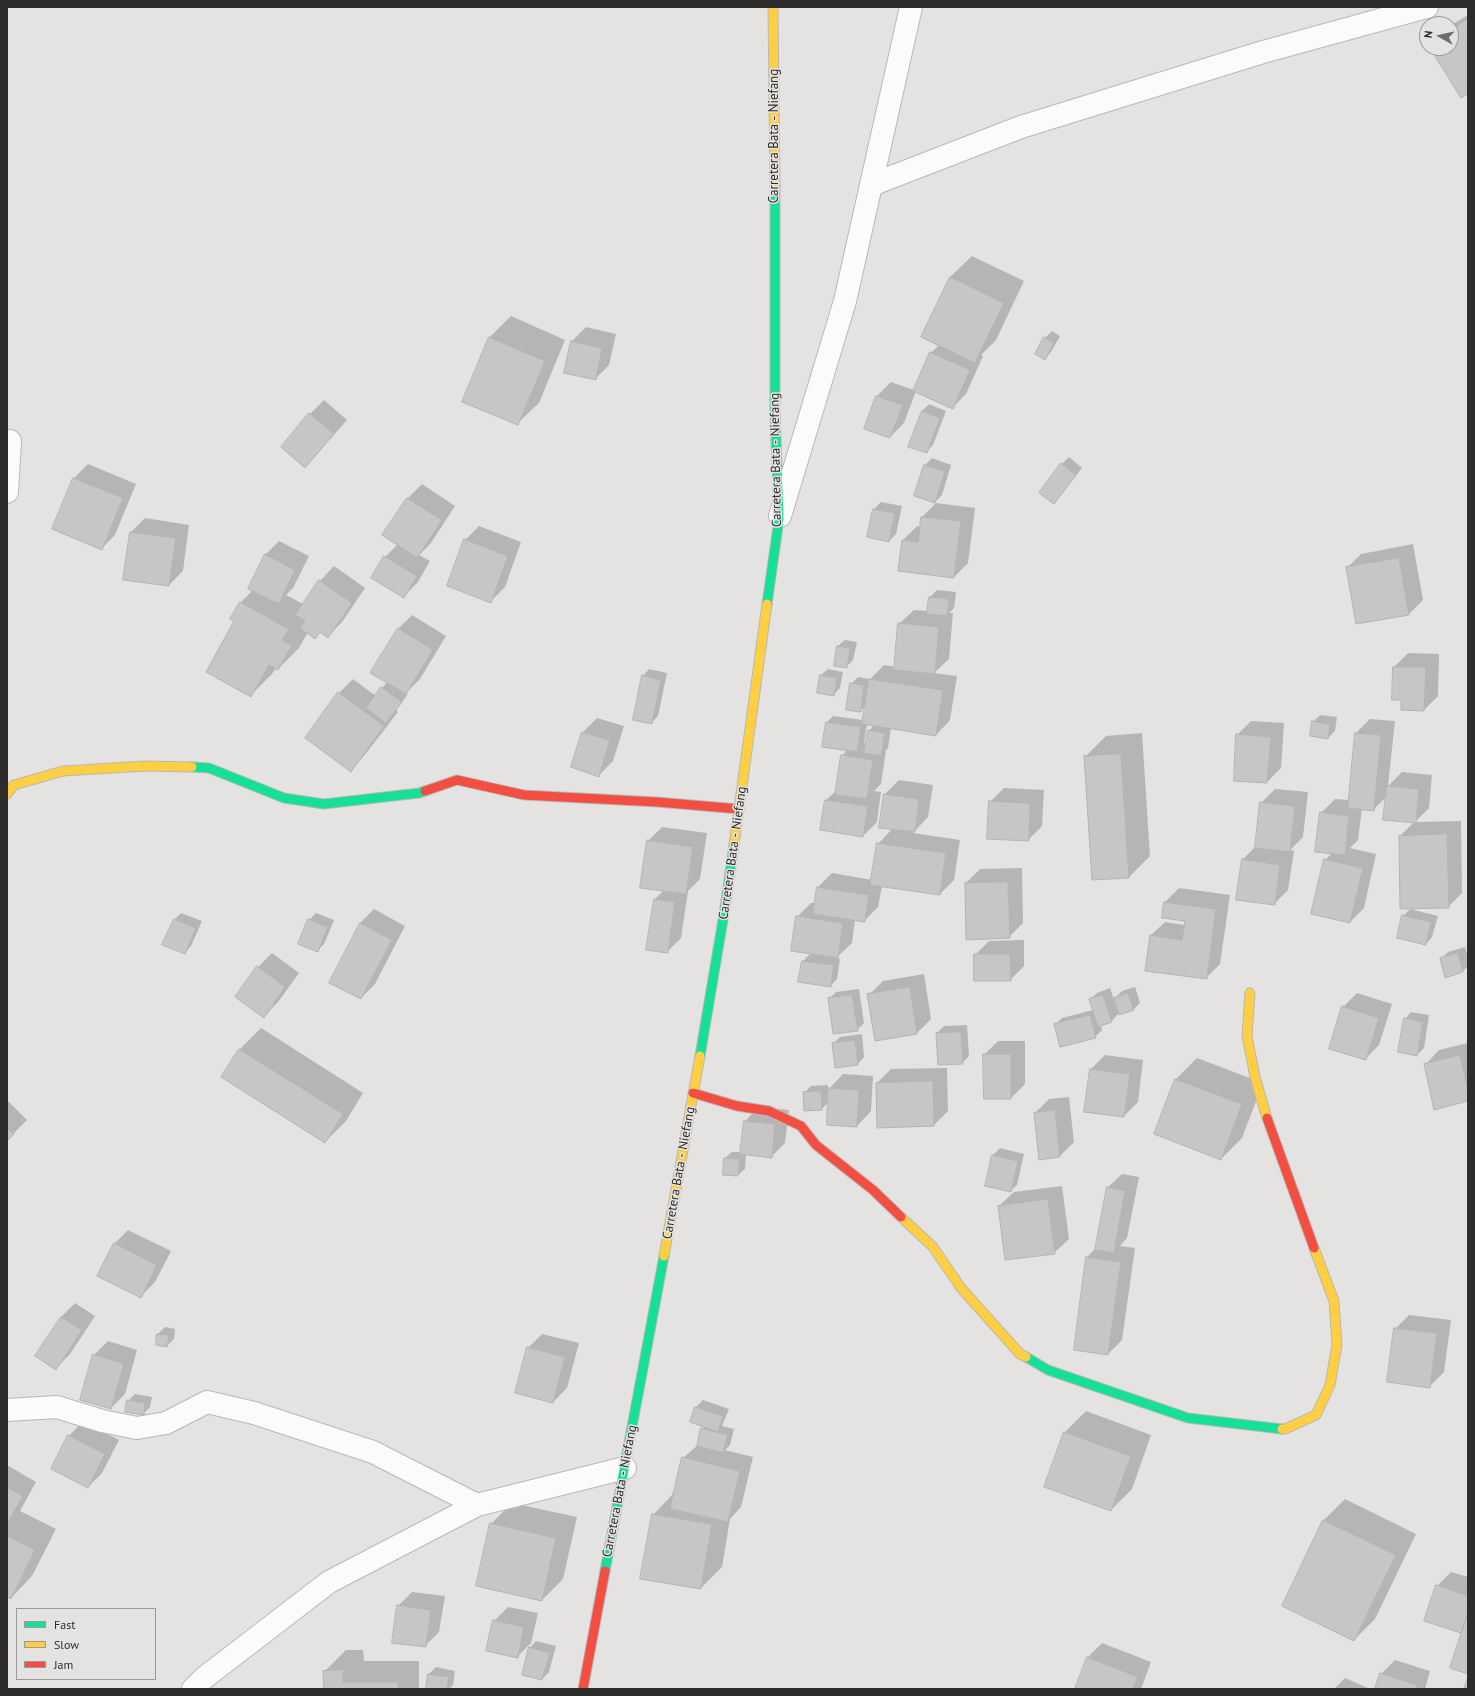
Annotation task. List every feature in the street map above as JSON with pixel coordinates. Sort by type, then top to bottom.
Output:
[{"type":"street","name":"Carretera Bata - Niefang","points":[[583,1689],[625,1468],[725,908],[779,519],[775,411],[775,116],[773,7]]},
{"type":"street","points":[[779,519],[845,301],[911,7]]},
{"type":"street","points":[[871,185],[1022,127],[1263,52],[1427,7]]},
{"type":"street","points":[[7,492],[10,441]]},
{"type":"street","points":[[7,794],[14,785],[63,771],[145,766],[202,767],[209,768],[284,798],[324,804],[419,793],[457,780],[524,795],[657,802],[739,809]]},
{"type":"street","points":[[693,1093],[737,1106],[769,1111],[801,1126],[816,1145],[873,1190],[933,1247],[961,1288],[1020,1354],[1048,1370],[1188,1418],[1285,1429],[1316,1415],[1330,1384],[1337,1345],[1334,1301],[1272,1133],[1255,1077],[1247,1036],[1250,993]]},
{"type":"street","points":[[7,1410],[57,1407],[102,1421],[138,1428],[166,1423],[207,1402],[254,1413],[373,1452],[477,1506]]},
{"type":"street","points":[[193,1689],[204,1678],[329,1582],[477,1506],[625,1468]]},
{"type":"building","points":[[1468,19],[1468,93],[1461,98],[1435,56],[1459,56],[1459,25]]},
{"type":"building","points":[[950,277],[1004,303],[975,363],[921,337]]},
{"type":"building","points":[[489,337],[545,361],[518,425],[462,402]]},
{"type":"building","points":[[1044,337],[1054,343],[1045,360],[1035,354]]},
{"type":"building","points":[[571,341],[602,348],[596,380],[564,373]]},
{"type":"building","points":[[930,352],[970,370],[953,409],[913,391]]},
{"type":"building","points":[[876,396],[903,405],[890,438],[864,429]]},
{"type":"building","points":[[922,411],[940,418],[927,453],[908,447]]},
{"type":"building","points":[[309,413],[334,434],[305,468],[281,447]]},
{"type":"building","points":[[1061,463],[1076,475],[1054,504],[1039,493]]},
{"type":"building","points":[[924,465],[945,471],[935,503],[914,496]]},
{"type":"building","points":[[73,478],[123,498],[102,550],[52,529]]},
{"type":"building","points":[[407,498],[442,520],[417,558],[382,535]]},
{"type":"building","points":[[873,509],[895,513],[889,542],[867,537]]},
{"type":"building","points":[[921,517],[961,521],[954,578],[898,571],[902,540],[918,542]]},
{"type":"building","points":[[130,532],[176,538],[169,586],[123,580]]},
{"type":"building","points":[[464,539],[508,556],[491,603],[447,586]]},
{"type":"building","points":[[265,554],[295,570],[279,604],[248,589]]},
{"type":"building","points":[[384,556],[417,576],[404,598],[371,578]]},
{"type":"building","points":[[1399,558],[1409,615],[1356,624],[1346,567]]},
{"type":"building","points":[[319,580],[352,603],[328,638],[320,632],[315,639],[300,628],[305,621],[295,615]]},
{"type":"building","points":[[929,597],[949,599],[947,616],[927,614]]},
{"type":"building","points":[[240,602],[289,629],[282,640],[292,645],[278,670],[269,665],[251,697],[206,672],[234,621],[230,619]]},
{"type":"building","points":[[898,623],[939,627],[935,674],[894,670]]},
{"type":"building","points":[[398,628],[433,650],[406,694],[370,673]]},
{"type":"building","points":[[837,646],[850,648],[847,668],[834,666]]},
{"type":"building","points":[[1393,667],[1426,667],[1424,711],[1401,710],[1401,700],[1392,700]]},
{"type":"building","points":[[642,675],[661,680],[652,724],[633,720]]},
{"type":"building","points":[[820,675],[837,678],[834,696],[817,693]]},
{"type":"building","points":[[869,679],[943,690],[936,736],[862,724]]},
{"type":"building","points":[[850,683],[864,685],[861,712],[846,710]]},
{"type":"building","points":[[381,687],[402,702],[386,723],[366,708]]},
{"type":"building","points":[[338,692],[384,726],[351,772],[305,738]]},
{"type":"building","points":[[1312,721],[1330,724],[1328,739],[1310,736]]},
{"type":"building","points":[[826,722],[861,727],[857,752],[822,747]]},
{"type":"building","points":[[868,730],[885,733],[881,756],[864,753]]},
{"type":"building","points":[[582,732],[610,740],[599,777],[571,767]]},
{"type":"building","points":[[1355,733],[1381,735],[1374,811],[1348,808]]},
{"type":"building","points":[[1236,734],[1271,737],[1267,783],[1234,781]]},
{"type":"building","points":[[1121,754],[1129,878],[1092,880],[1084,756]]},
{"type":"building","points":[[841,755],[873,760],[867,799],[835,795]]},
{"type":"building","points":[[1387,786],[1419,789],[1416,823],[1383,820]]},
{"type":"building","points":[[884,794],[919,799],[915,832],[879,828]]},
{"type":"building","points":[[825,800],[868,806],[863,837],[820,830]]},
{"type":"building","points":[[989,801],[1030,803],[1029,841],[987,839]]},
{"type":"building","points":[[1260,802],[1295,806],[1290,852],[1255,848]]},
{"type":"building","points":[[1320,812],[1349,816],[1345,855],[1315,852]]},
{"type":"building","points":[[1447,834],[1449,908],[1400,909],[1399,836]]},
{"type":"building","points":[[647,840],[693,847],[686,894],[640,888]]},
{"type":"building","points":[[877,843],[946,853],[940,895],[870,885]]},
{"type":"building","points":[[1242,859],[1280,865],[1275,905],[1236,900]]},
{"type":"building","points":[[1324,859],[1363,868],[1350,923],[1311,914]]},
{"type":"building","points":[[1008,882],[1010,938],[966,940],[965,883]]},
{"type":"building","points":[[817,887],[869,895],[865,922],[813,914]]},
{"type":"building","points":[[654,899],[675,902],[668,953],[646,950]]},
{"type":"building","points":[[1164,902],[1216,909],[1207,979],[1145,971],[1150,935],[1182,940],[1185,921],[1162,918]]},
{"type":"building","points":[[1402,915],[1431,922],[1426,945],[1397,938]]},
{"type":"building","points":[[796,916],[843,923],[838,958],[791,951]]},
{"type":"building","points":[[174,919],[196,928],[185,954],[162,945]]},
{"type":"building","points":[[308,919],[328,927],[318,952],[298,944]]},
{"type":"building","points":[[360,923],[392,940],[361,999],[329,983]]},
{"type":"building","points":[[1458,953],[1463,972],[1445,978],[1440,958]]},
{"type":"building","points":[[974,954],[1010,954],[1011,981],[974,981]]},
{"type":"building","points":[[802,961],[834,965],[831,987],[798,982]]},
{"type":"building","points":[[257,966],[285,987],[264,1018],[235,997]]},
{"type":"building","points":[[910,987],[917,1034],[875,1041],[867,994]]},
{"type":"building","points":[[1128,993],[1134,1010],[1119,1015],[1114,998]]},
{"type":"building","points":[[852,995],[858,1031],[833,1034],[828,998]]},
{"type":"building","points":[[1103,995],[1112,1022],[1098,1027],[1089,999]]},
{"type":"building","points":[[1342,1006],[1379,1018],[1366,1060],[1329,1049]]},
{"type":"building","points":[[1090,1015],[1096,1038],[1060,1047],[1054,1024]]},
{"type":"building","points":[[1404,1018],[1423,1022],[1417,1056],[1398,1052]]},
{"type":"building","points":[[961,1032],[963,1064],[938,1065],[936,1033]]},
{"type":"building","points":[[855,1040],[858,1065],[835,1068],[832,1043]]},
{"type":"building","points":[[239,1049],[343,1114],[325,1143],[221,1077]]},
{"type":"building","points":[[983,1054],[1011,1054],[1011,1099],[984,1099]]},
{"type":"building","points":[[1460,1055],[1468,1090],[1468,1101],[1434,1110],[1424,1064]]},
{"type":"building","points":[[1090,1069],[1130,1074],[1124,1117],[1084,1112]]},
{"type":"building","points":[[1175,1079],[1242,1104],[1221,1160],[1154,1134]]},
{"type":"building","points":[[933,1081],[934,1126],[877,1128],[876,1083]]},
{"type":"building","points":[[828,1088],[859,1090],[857,1127],[827,1125]]},
{"type":"building","points":[[821,1091],[822,1110],[804,1111],[803,1092]]},
{"type":"building","points":[[1055,1110],[1060,1157],[1039,1160],[1034,1113]]},
{"type":"building","points":[[744,1121],[775,1124],[772,1158],[740,1154]]},
{"type":"building","points":[[7,1128],[14,1134],[7,1141]]},
{"type":"building","points":[[992,1155],[1018,1161],[1011,1192],[985,1186]]},
{"type":"building","points":[[724,1158],[740,1159],[738,1176],[723,1175]]},
{"type":"building","points":[[1107,1187],[1125,1191],[1114,1253],[1095,1250]]},
{"type":"building","points":[[1048,1199],[1055,1254],[1005,1260],[998,1206]]},
{"type":"building","points":[[114,1243],[157,1265],[141,1298],[97,1276]]},
{"type":"building","points":[[1086,1257],[1121,1262],[1108,1355],[1074,1350]]},
{"type":"building","points":[[61,1317],[82,1330],[56,1370],[35,1356]]},
{"type":"building","points":[[1394,1328],[1437,1333],[1430,1388],[1387,1382]]},
{"type":"building","points":[[157,1334],[169,1335],[167,1347],[156,1345]]},
{"type":"building","points":[[527,1347],[565,1357],[553,1403],[515,1393]]},
{"type":"building","points":[[93,1354],[124,1364],[111,1409],[80,1400]]},
{"type":"building","points":[[127,1400],[145,1403],[144,1415],[125,1412]]},
{"type":"building","points":[[695,1407],[723,1416],[718,1432],[690,1422]]},
{"type":"building","points":[[701,1428],[728,1435],[723,1453],[697,1446]]},
{"type":"building","points":[[1064,1432],[1131,1456],[1111,1511],[1044,1487]]},
{"type":"building","points":[[68,1435],[105,1454],[88,1488],[51,1469]]},
{"type":"building","points":[[682,1457],[740,1471],[728,1522],[670,1509]]},
{"type":"building","points":[[7,1487],[23,1496],[7,1524]]},
{"type":"building","points":[[652,1514],[712,1524],[701,1589],[640,1579]]},
{"type":"building","points":[[1323,1520],[1396,1555],[1354,1641],[1282,1606]]},
{"type":"building","points":[[490,1523],[556,1538],[542,1601],[476,1586]]},
{"type":"building","points":[[7,1536],[35,1550],[11,1599],[7,1597]]},
{"type":"building","points":[[1436,1585],[1468,1596],[1468,1612],[1461,1633],[1424,1621]]},
{"type":"building","points":[[397,1605],[431,1610],[426,1647],[392,1643]]},
{"type":"building","points":[[1466,1619],[1468,1620],[1468,1674],[1450,1668]]},
{"type":"building","points":[[493,1620],[524,1627],[518,1658],[486,1651]]},
{"type":"building","points":[[529,1647],[550,1653],[542,1680],[522,1675]]},
{"type":"building","points":[[1087,1657],[1138,1677],[1133,1689],[1075,1689]]},
{"type":"building","points":[[343,1670],[343,1682],[398,1682],[398,1689],[324,1689],[323,1671]]},
{"type":"building","points":[[1380,1673],[1417,1685],[1416,1689],[1375,1689]]},
{"type":"building","points":[[428,1674],[449,1677],[447,1689],[426,1689]]},
{"type":"building","points":[[1468,1677],[1468,1689],[1464,1689]]},
{"type":"traffic: fast","points":[[767,604],[779,519],[775,411],[775,186]]},
{"type":"traffic: fast","points":[[192,767],[209,768],[284,798],[324,804],[419,793],[425,791]]},
{"type":"traffic: fast","points":[[700,1056],[734,845]]},
{"type":"traffic: fast","points":[[605,1571],[664,1256]]},
{"type":"traffic: fast","points":[[1026,1357],[1048,1370],[1188,1418],[1282,1429]]},
{"type":"traffic: slow","points":[[773,7],[775,186]]},
{"type":"traffic: slow","points":[[734,845],[767,604]]},
{"type":"traffic: slow","points":[[7,794],[14,785],[63,771],[145,766],[192,767]]},
{"type":"traffic: slow","points":[[1250,993],[1247,1036],[1255,1077],[1267,1118]]},
{"type":"traffic: slow","points":[[664,1256],[700,1056]]},
{"type":"traffic: slow","points":[[901,1217],[933,1247],[961,1288],[1020,1354],[1026,1357]]},
{"type":"traffic: slow","points":[[1282,1429],[1316,1415],[1330,1385],[1337,1345],[1334,1301],[1314,1248]]},
{"type":"traffic: jam","points":[[425,791],[457,780],[524,795],[657,802],[739,809]]},
{"type":"traffic: jam","points":[[693,1093],[737,1106],[769,1111],[801,1126],[816,1145],[873,1190],[901,1217]]},
{"type":"traffic: jam","points":[[1267,1118],[1314,1248]]},
{"type":"traffic: jam","points":[[583,1689],[605,1571]]}]
